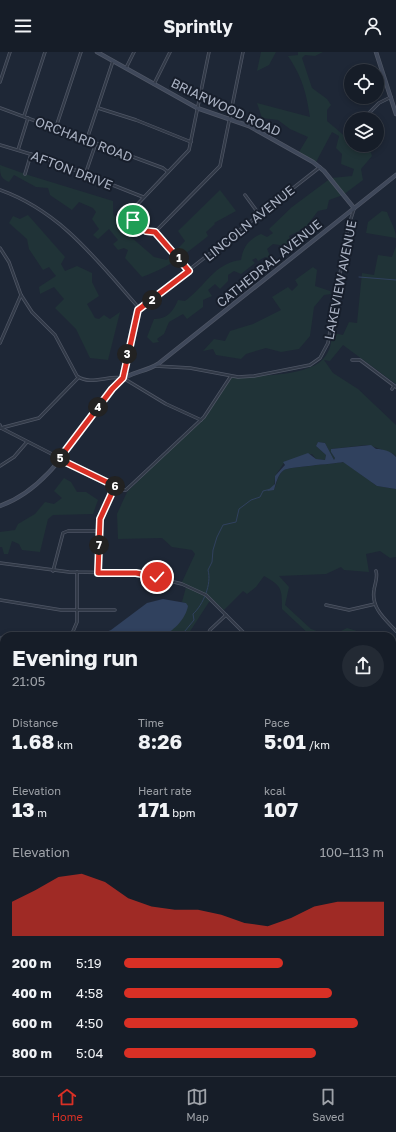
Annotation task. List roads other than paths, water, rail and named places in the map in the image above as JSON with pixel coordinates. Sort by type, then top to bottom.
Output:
[{"type":"street","points":[[0,82],[10,52]]},
{"type":"street","points":[[24,116],[45,52]]},
{"type":"street","points":[[56,127],[81,52]]},
{"type":"street","name":"BRIARWOOD ROAD","points":[[97,52],[198,108],[249,126],[320,166],[354,208]]},
{"type":"street","points":[[126,68],[134,52]]},
{"type":"street","points":[[154,84],[170,52]]},
{"type":"street","points":[[189,271],[155,232],[146,231],[131,217],[132,208],[187,152],[191,142],[209,52]]},
{"type":"street","points":[[155,232],[218,168],[230,119],[243,52]]},
{"type":"street","points":[[376,52],[380,69],[396,114]]},
{"type":"street","points":[[87,139],[113,61]]},
{"type":"street","points":[[370,112],[379,103],[391,97]]},
{"type":"street","name":"ORCHARD ROAD","points":[[0,108],[56,127],[163,168],[168,172]]},
{"type":"street","points":[[98,108],[136,120],[191,142]]},
{"type":"street","points":[[18,150],[29,118]]},
{"type":"street","points":[[85,175],[96,143]]},
{"type":"street","name":"AFTON DRIVE","points":[[0,144],[31,154],[143,197]]},
{"type":"street","points":[[25,174],[31,154]]},
{"type":"street","name":"LINCOLN AVENUE","points":[[140,309],[320,166]]},
{"type":"street","name":"CATHEDRAL AVENUE","points":[[123,378],[154,366],[396,175]]},
{"type":"street","points":[[0,190],[36,206],[67,229],[140,309],[135,319],[123,378],[112,389],[59,459],[30,491],[0,506]]},
{"type":"street","points":[[245,195],[259,214]]},
{"type":"street","name":"LAKEVIEW AVENUE","points":[[231,376],[248,377],[306,366],[317,361],[324,352],[328,343],[348,228],[354,208]]},
{"type":"street","points":[[0,248],[9,262],[21,295],[32,312],[55,335],[73,372],[79,378],[90,381],[117,376],[123,378],[166,404],[201,420]]},
{"type":"street","points":[[0,343],[21,295]]},
{"type":"street","points":[[352,360],[360,360],[375,371],[395,387],[392,390]]},
{"type":"street","points":[[0,427],[59,459],[122,490],[128,489],[145,471],[201,420],[216,402],[231,376],[190,368],[154,366]]},
{"type":"street","points":[[0,427],[40,418],[79,378]]},
{"type":"street","points":[[0,466],[14,457],[27,442]]},
{"type":"street","points":[[98,573],[101,516],[115,486]]},
{"type":"street","points":[[53,571],[63,533],[68,531],[100,531]]},
{"type":"street","points":[[0,563],[53,571],[142,574],[191,587],[206,595],[243,632]]},
{"type":"street","points":[[376,571],[377,578],[374,592],[375,604],[383,617],[396,631]]},
{"type":"street","points":[[73,632],[76,625],[77,611],[77,572]]},
{"type":"street","points":[[0,600],[50,609],[77,611],[115,610]]},
{"type":"street","points":[[326,604],[349,610],[375,604]]},
{"type":"street","points":[[209,632],[226,614]]},
{"type":"water","points":[[318,442],[325,443],[334,460],[335,458],[331,452],[331,449],[371,445],[376,449],[392,453],[396,457],[396,489],[377,486],[343,462],[284,470],[276,482],[274,490],[267,491],[275,484],[275,476],[285,465],[283,462],[308,453],[316,459],[325,460],[326,455],[316,446]]},
{"type":"water","points":[[163,599],[186,603],[188,606],[182,620],[170,632],[106,632],[111,630],[147,603]]},
{"type":"waterway","points":[[359,277],[396,280]]},
{"type":"waterway","points":[[184,632],[194,620],[193,614],[206,594],[209,582],[208,570],[212,562],[213,550],[217,537],[223,525],[236,522],[239,509],[251,500],[260,497],[263,491],[271,489]]}]
